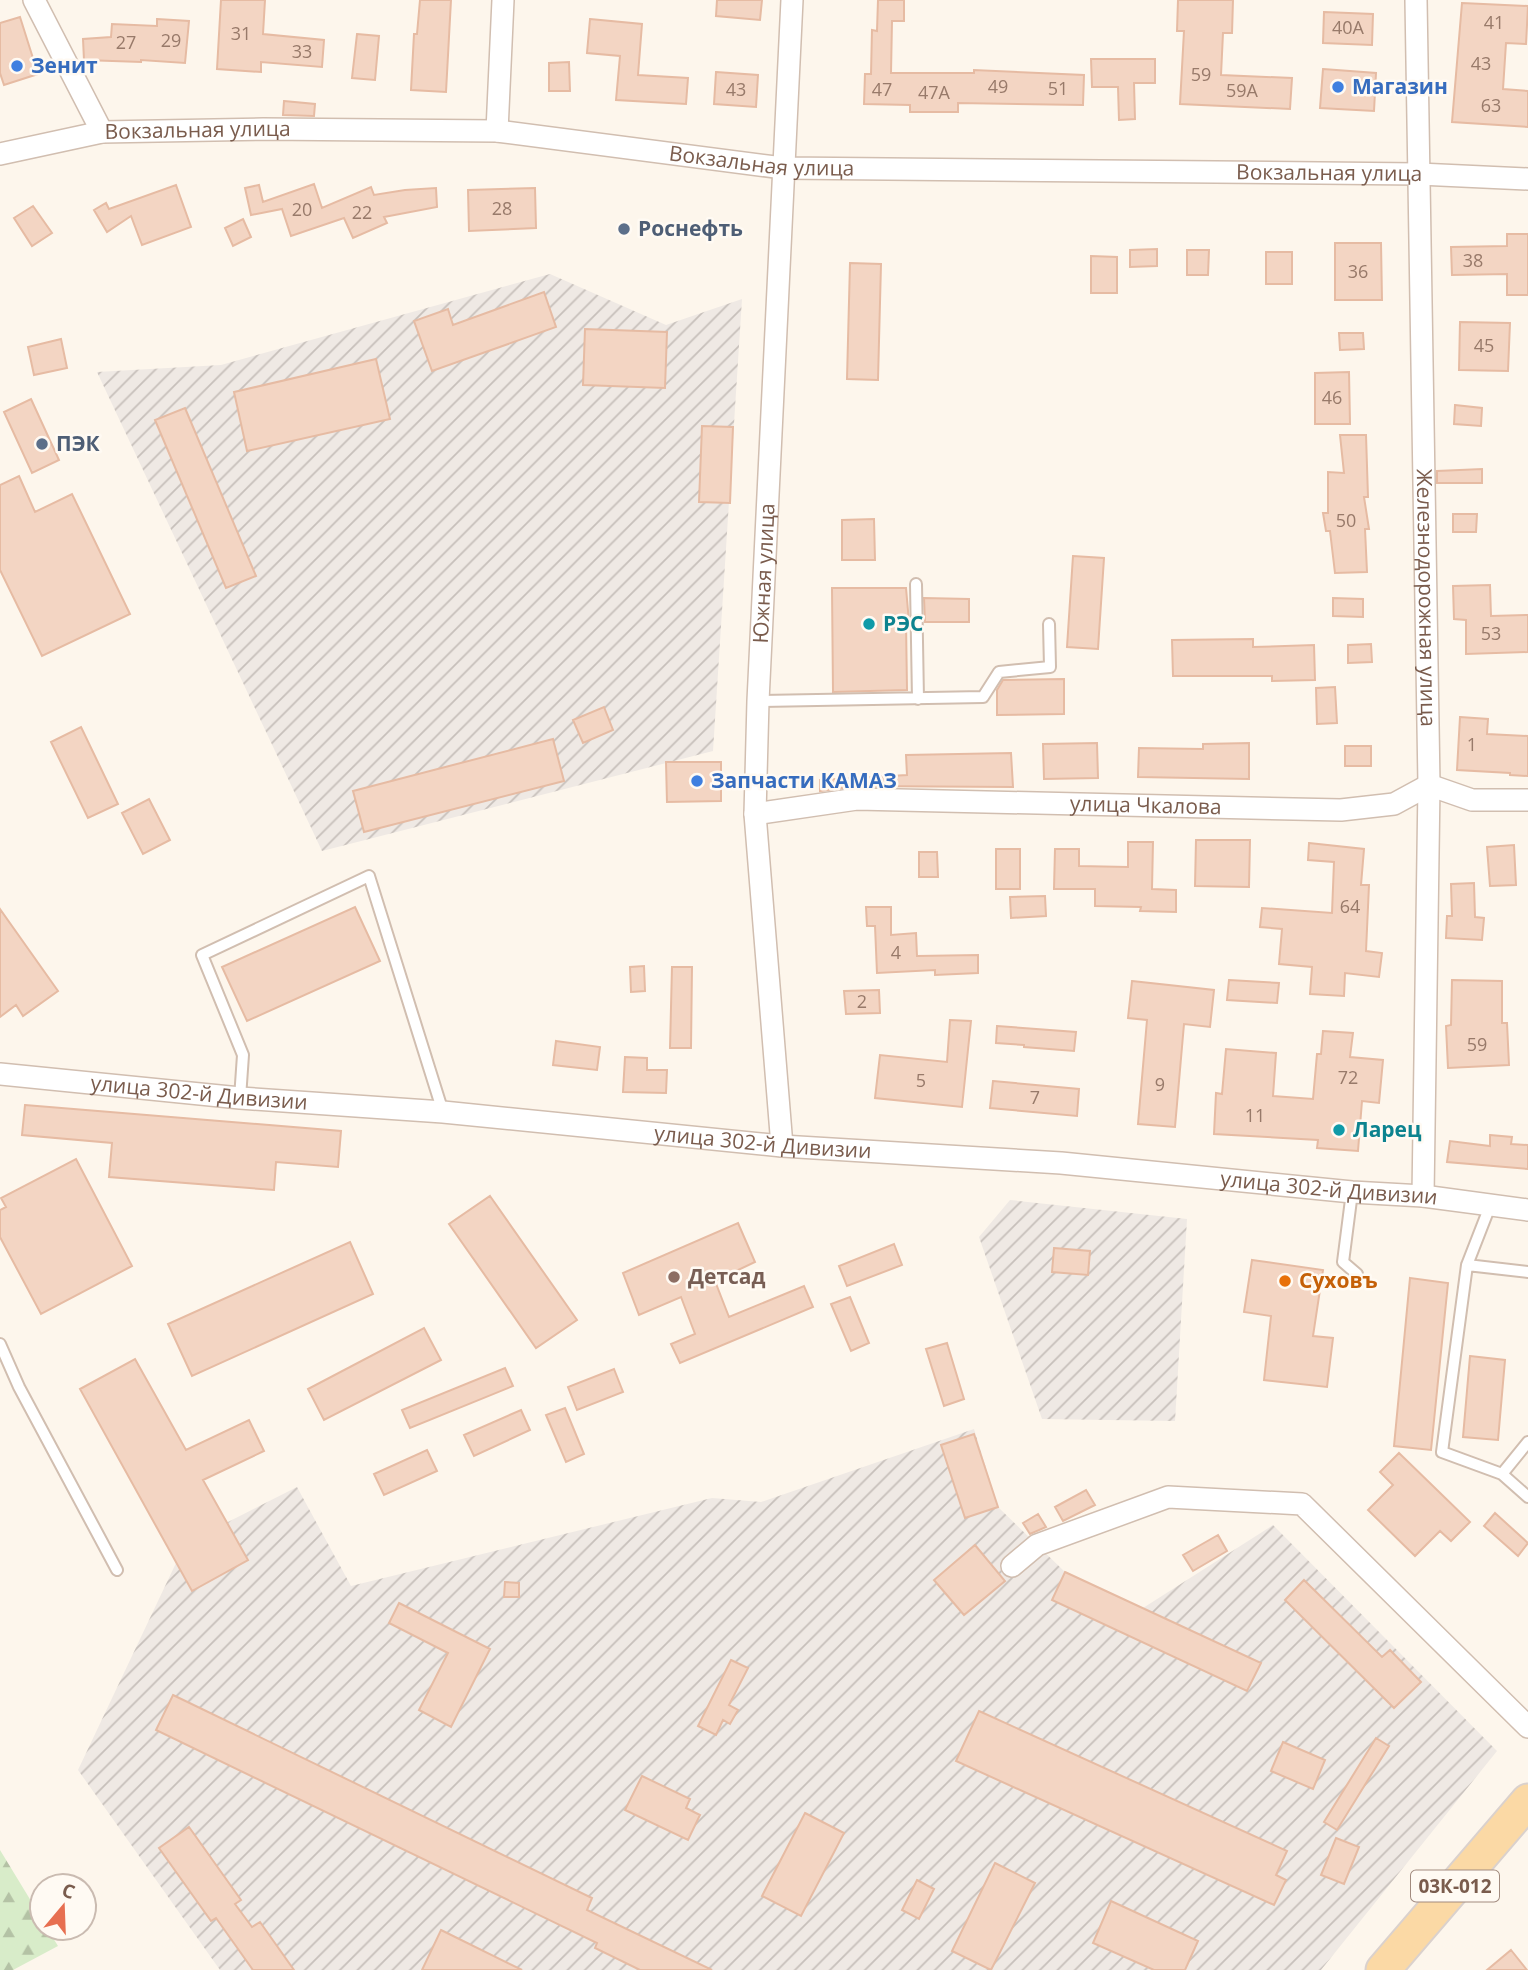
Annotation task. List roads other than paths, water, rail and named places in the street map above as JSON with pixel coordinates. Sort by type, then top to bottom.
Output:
[{"type":"main road","name":"03К-012","points":[[1383,1970],[1528,1801]]},
{"type":"street","points":[[34,0],[102,132]]},
{"type":"street","points":[[497,131],[503,0]]},
{"type":"street","name":"Южная улица","points":[[782,1146],[755,814],[758,701],[792,0]]},
{"type":"street","name":"Железнодорожная улица","points":[[1416,0],[1429,785],[1423,1196]]},
{"type":"street","name":"Вокзальная улица","points":[[0,153],[102,132],[263,129],[497,131],[783,168],[1419,174],[1528,179]]},
{"type":"street","points":[[1429,785],[1472,800],[1528,800]]},
{"type":"street","name":"улица Чкалова","points":[[755,814],[857,799],[1340,810],[1394,804],[1429,785]]},
{"type":"street","name":"улица 302-й Дивизии","points":[[0,1074],[240,1098],[443,1112],[782,1146],[1061,1163],[1352,1192],[1423,1196],[1528,1210]]},
{"type":"street","points":[[1012,1566],[1037,1545],[1168,1497],[1302,1504],[1528,1727]]},
{"type":"lane","points":[[916,584],[918,699]]},
{"type":"lane","points":[[758,701],[983,697],[999,672],[1050,667],[1049,624]]},
{"type":"lane","points":[[240,1098],[243,1055],[202,955],[369,876],[443,1112]]},
{"type":"lane","points":[[1352,1192],[1343,1262],[1357,1274]]},
{"type":"lane","points":[[1490,1206],[1467,1265],[1442,1452],[1502,1474],[1528,1497]]},
{"type":"lane","points":[[1467,1265],[1528,1272]]},
{"type":"lane","points":[[0,1344],[19,1387],[117,1570]]},
{"type":"lane","points":[[1502,1474],[1528,1441]]},
{"type":"place","name":"Зенит","points":[[17,66]]},
{"type":"place","name":"Магазин","points":[[1338,87]]},
{"type":"place","name":"Роснефть","points":[[624,229]]},
{"type":"place","name":"ПЭК","points":[[42,444]]},
{"type":"place","name":"РЭС","points":[[869,624]]},
{"type":"place","name":"Запчасти КАМАЗ","points":[[697,781]]},
{"type":"place","name":"Ларец","points":[[1339,1130]]},
{"type":"place","name":"Детсад","points":[[674,1277]]},
{"type":"place","name":"Суховъ","points":[[1285,1281]]}]
